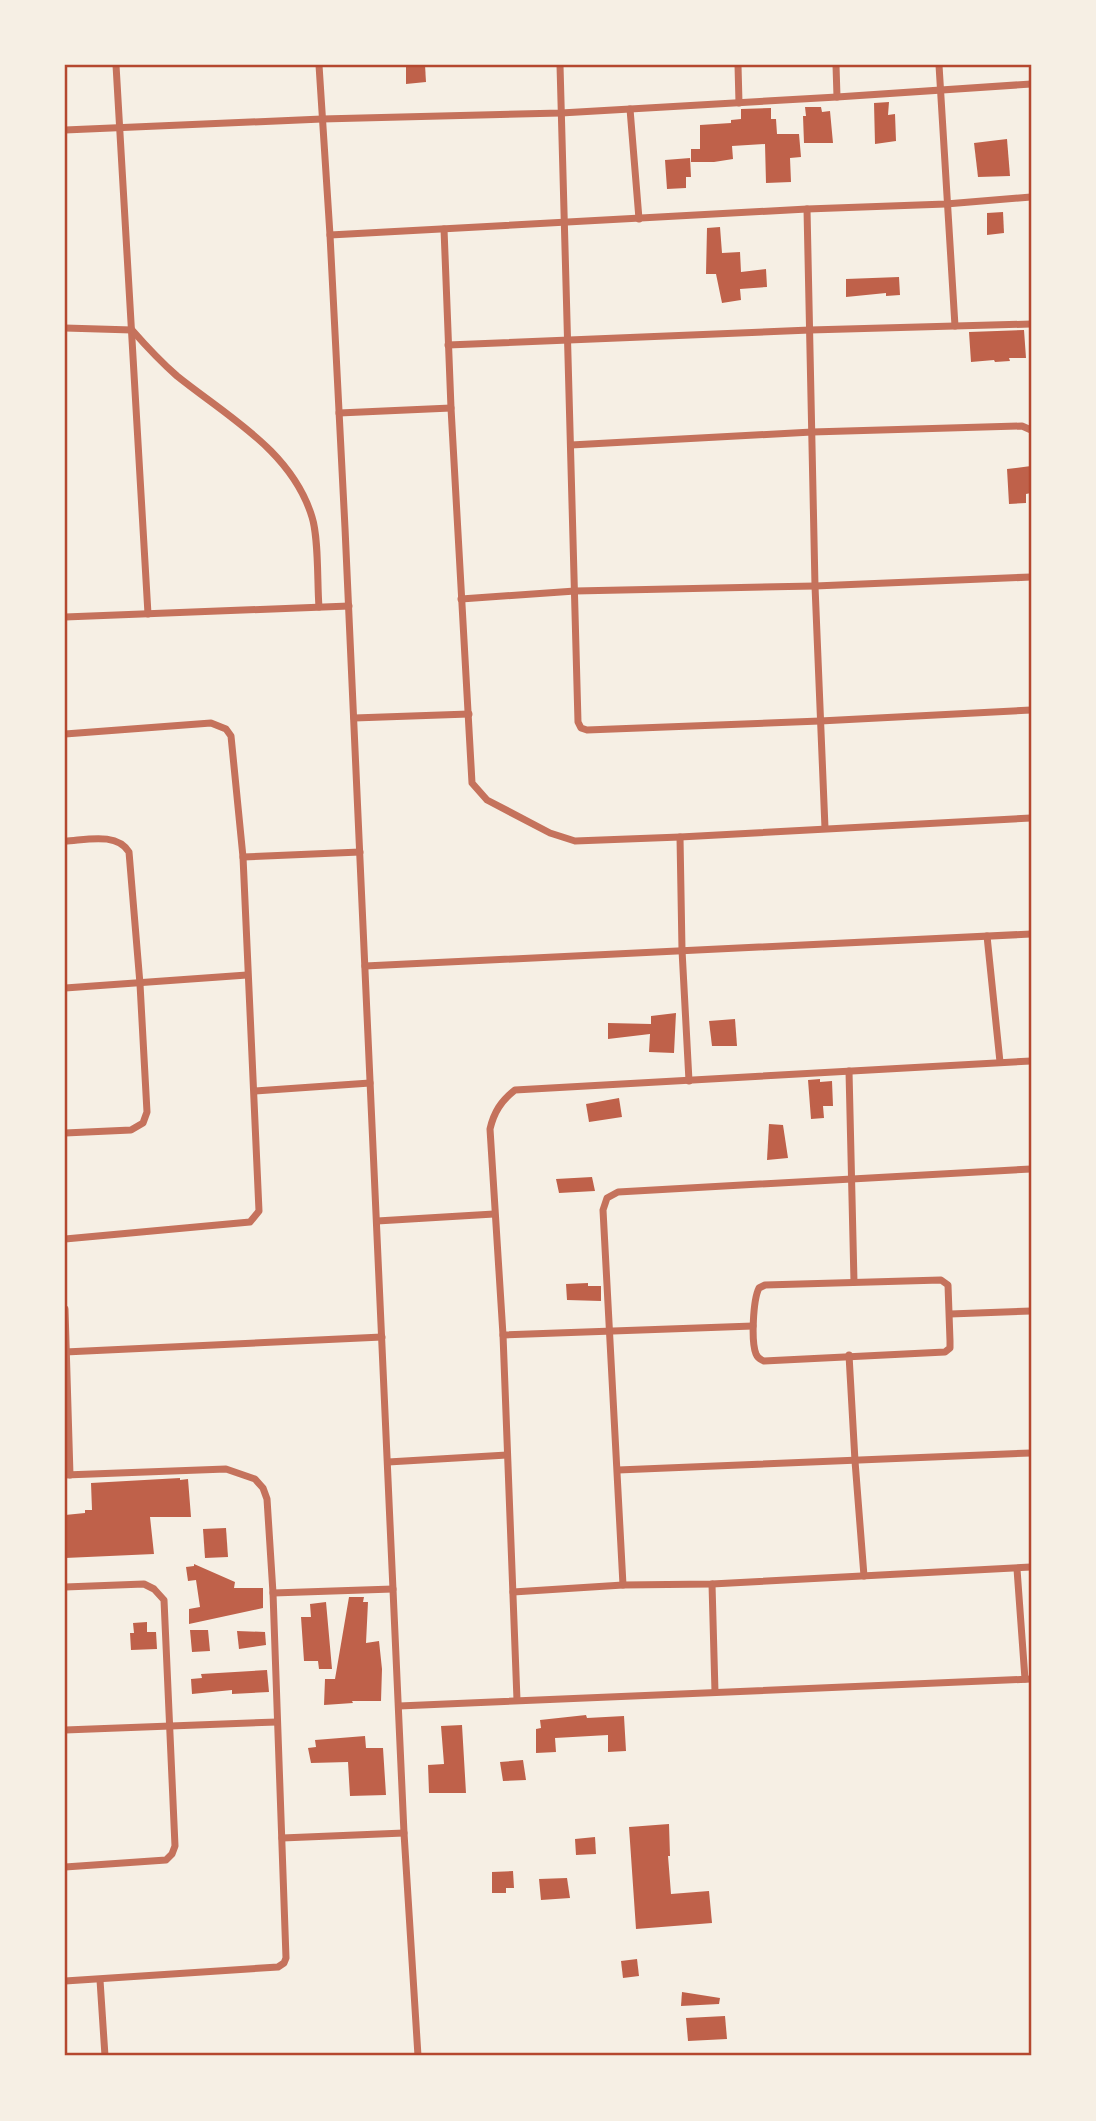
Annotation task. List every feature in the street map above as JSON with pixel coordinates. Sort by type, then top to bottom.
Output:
[{"type":"street","points":[[116,65],[148,614]]},
{"type":"street","points":[[319,65],[349,606],[404,1833],[418,2056]]},
{"type":"street","points":[[560,65],[578,722],[581,728],[587,730],[820,721],[1031,710]]},
{"type":"street","points":[[738,65],[739,103]]},
{"type":"street","points":[[836,65],[837,97]]},
{"type":"street","points":[[939,65],[955,326]]},
{"type":"street","points":[[65,130],[322,119],[561,113],[1031,84]]},
{"type":"street","points":[[630,109],[639,219]]},
{"type":"street","points":[[330,235],[946,204],[1031,197]]},
{"type":"street","points":[[807,209],[815,586],[825,828]]},
{"type":"street","points":[[444,229],[472,783],[487,800],[550,833],[575,841],[1031,818]]},
{"type":"street","points":[[448,345],[1031,324]]},
{"type":"street","points":[[65,328],[132,330],[175,374],[242,425],[279,458],[300,485],[313,519],[319,607]]},
{"type":"street","points":[[339,413],[451,408]]},
{"type":"street","points":[[571,445],[812,432],[1022,426],[1031,430]]},
{"type":"street","points":[[461,599],[575,592],[815,586],[1031,576]]},
{"type":"street","points":[[65,617],[349,606]]},
{"type":"street","points":[[354,718],[468,714]]},
{"type":"street","points":[[65,734],[211,723],[226,729],[231,736],[243,857],[259,1211],[250,1222],[65,1239]]},
{"type":"street","points":[[680,837],[682,950],[690,1081]]},
{"type":"street","points":[[65,841],[114,839],[124,844],[129,852],[147,1112],[143,1123],[131,1130],[65,1133]]},
{"type":"street","points":[[243,857],[360,852]]},
{"type":"street","points":[[365,966],[1031,934]]},
{"type":"street","points":[[987,936],[1000,1062]]},
{"type":"street","points":[[65,988],[247,975]]},
{"type":"street","points":[[517,1700],[503,1335],[490,1129],[494,1114],[504,1099],[515,1090],[1031,1061]]},
{"type":"street","points":[[849,1071],[854,1282]]},
{"type":"street","points":[[255,1091],[370,1083]]},
{"type":"street","points":[[623,1585],[608,1333],[603,1210],[607,1198],[618,1192],[1031,1169]]},
{"type":"street","points":[[377,1221],[494,1214]]},
{"type":"street","points":[[941,1280],[948,1285],[950,1348],[945,1352],[764,1361],[759,1359],[753,1326],[759,1287],[854,1282],[941,1280]]},
{"type":"street","points":[[65,1309],[67,1475],[226,1469],[255,1479],[263,1488],[267,1499],[273,1593],[286,1958],[278,1967],[65,1981]]},
{"type":"street","points":[[950,1314],[1031,1311]]},
{"type":"street","points":[[503,1335],[753,1326]]},
{"type":"street","points":[[66,1352],[382,1338]]},
{"type":"street","points":[[849,1355],[864,1576]]},
{"type":"street","points":[[618,1470],[1031,1453]]},
{"type":"street","points":[[388,1462],[507,1455]]},
{"type":"street","points":[[513,1592],[1031,1567]]},
{"type":"street","points":[[399,1706],[1028,1679],[1017,1569]]},
{"type":"street","points":[[65,1587],[144,1584],[154,1589],[164,1600],[175,1846],[166,1860],[65,1867]]},
{"type":"street","points":[[712,1584],[715,1692]]},
{"type":"street","points":[[273,1593],[393,1588]]},
{"type":"street","points":[[65,1730],[277,1722]]},
{"type":"street","points":[[282,1838],[404,1833]]},
{"type":"street","points":[[100,1980],[105,2056]]},
{"type":"building","points":[[406,65],[425,65],[426,82],[406,84]]},
{"type":"building","points":[[889,102],[888,115],[895,114],[896,141],[875,144],[874,103]]},
{"type":"building","points":[[805,107],[821,107],[822,112],[830,111],[833,143],[804,143]]},
{"type":"building","points":[[771,108],[771,119],[776,119],[777,134],[799,134],[801,157],[790,158],[791,182],[766,183],[765,144],[732,146],[733,159],[691,162],[691,149],[700,149],[700,125],[731,123],[731,120],[741,119],[741,109]]},
{"type":"building","points":[[1007,139],[1010,176],[978,177],[974,143]]},
{"type":"building","points":[[690,158],[691,177],[686,177],[686,188],[667,189],[665,160]]},
{"type":"building","points":[[1003,212],[1004,233],[987,235],[987,213]]},
{"type":"building","points":[[720,227],[722,253],[740,252],[741,272],[766,269],[767,287],[740,289],[741,300],[722,303],[716,274],[706,274],[707,228]]},
{"type":"building","points":[[899,277],[900,295],[886,296],[886,293],[846,297],[846,279]]},
{"type":"building","points":[[1024,330],[1026,358],[971,362],[969,332]]},
{"type":"building","points":[[1031,466],[1031,493],[1026,494],[1026,503],[1009,504],[1007,469]]},
{"type":"building","points":[[676,1013],[674,1053],[649,1052],[650,1034],[608,1039],[608,1023],[651,1024],[651,1016]]},
{"type":"building","points":[[735,1019],[737,1046],[712,1046],[709,1021]]},
{"type":"building","points":[[820,1079],[820,1082],[832,1081],[833,1106],[823,1106],[824,1118],[811,1119],[808,1080]]},
{"type":"building","points":[[619,1098],[622,1117],[589,1122],[586,1104]]},
{"type":"building","points":[[769,1124],[783,1125],[788,1158],[767,1160]]},
{"type":"building","points":[[592,1177],[595,1191],[559,1193],[556,1179]]},
{"type":"building","points":[[588,1283],[588,1286],[601,1286],[601,1301],[567,1300],[566,1284]]},
{"type":"building","points":[[188,1479],[191,1517],[150,1517],[154,1554],[65,1558],[65,1515],[92,1510],[91,1483]]},
{"type":"building","points":[[226,1528],[228,1557],[205,1558],[203,1529]]},
{"type":"building","points":[[194,1564],[235,1582],[234,1588],[263,1588],[263,1608],[189,1624],[189,1609],[200,1607],[196,1580],[188,1581],[186,1567]]},
{"type":"building","points":[[349,1597],[364,1597],[363,1602],[368,1602],[366,1643],[379,1641],[381,1701],[324,1705],[325,1679],[335,1679]]},
{"type":"building","points":[[326,1602],[332,1669],[319,1669],[318,1661],[304,1661],[301,1617],[311,1617],[310,1604]]},
{"type":"building","points":[[147,1622],[147,1632],[156,1632],[157,1649],[131,1650],[130,1633],[134,1633],[133,1623]]},
{"type":"building","points":[[190,1630],[208,1630],[210,1651],[192,1652]]},
{"type":"building","points":[[237,1631],[265,1632],[266,1645],[239,1649]]},
{"type":"building","points":[[267,1670],[269,1692],[232,1694],[232,1690],[192,1694],[191,1679],[202,1678],[201,1674]]},
{"type":"building","points":[[586,1715],[587,1718],[624,1716],[626,1751],[608,1752],[608,1735],[555,1738],[556,1752],[536,1753],[536,1729],[541,1728],[540,1720]]},
{"type":"building","points":[[462,1725],[466,1793],[429,1793],[428,1765],[444,1764],[441,1726]]},
{"type":"building","points":[[365,1736],[366,1748],[383,1748],[386,1795],[350,1796],[348,1762],[311,1763],[308,1748],[316,1747],[315,1740]]},
{"type":"building","points":[[523,1760],[526,1780],[503,1781],[500,1762]]},
{"type":"building","points":[[669,1824],[671,1894],[709,1891],[712,1923],[636,1929],[629,1827]]},
{"type":"building","points":[[595,1837],[596,1854],[576,1855],[575,1839]]},
{"type":"building","points":[[513,1871],[514,1888],[506,1888],[506,1893],[492,1893],[492,1872]]},
{"type":"building","points":[[567,1878],[570,1898],[541,1900],[539,1879]]},
{"type":"building","points":[[637,1959],[639,1976],[623,1978],[621,1961]]},
{"type":"building","points":[[682,1992],[720,1998],[719,2004],[681,2006]]},
{"type":"building","points":[[725,2016],[727,2039],[688,2041],[686,2018]]}]
